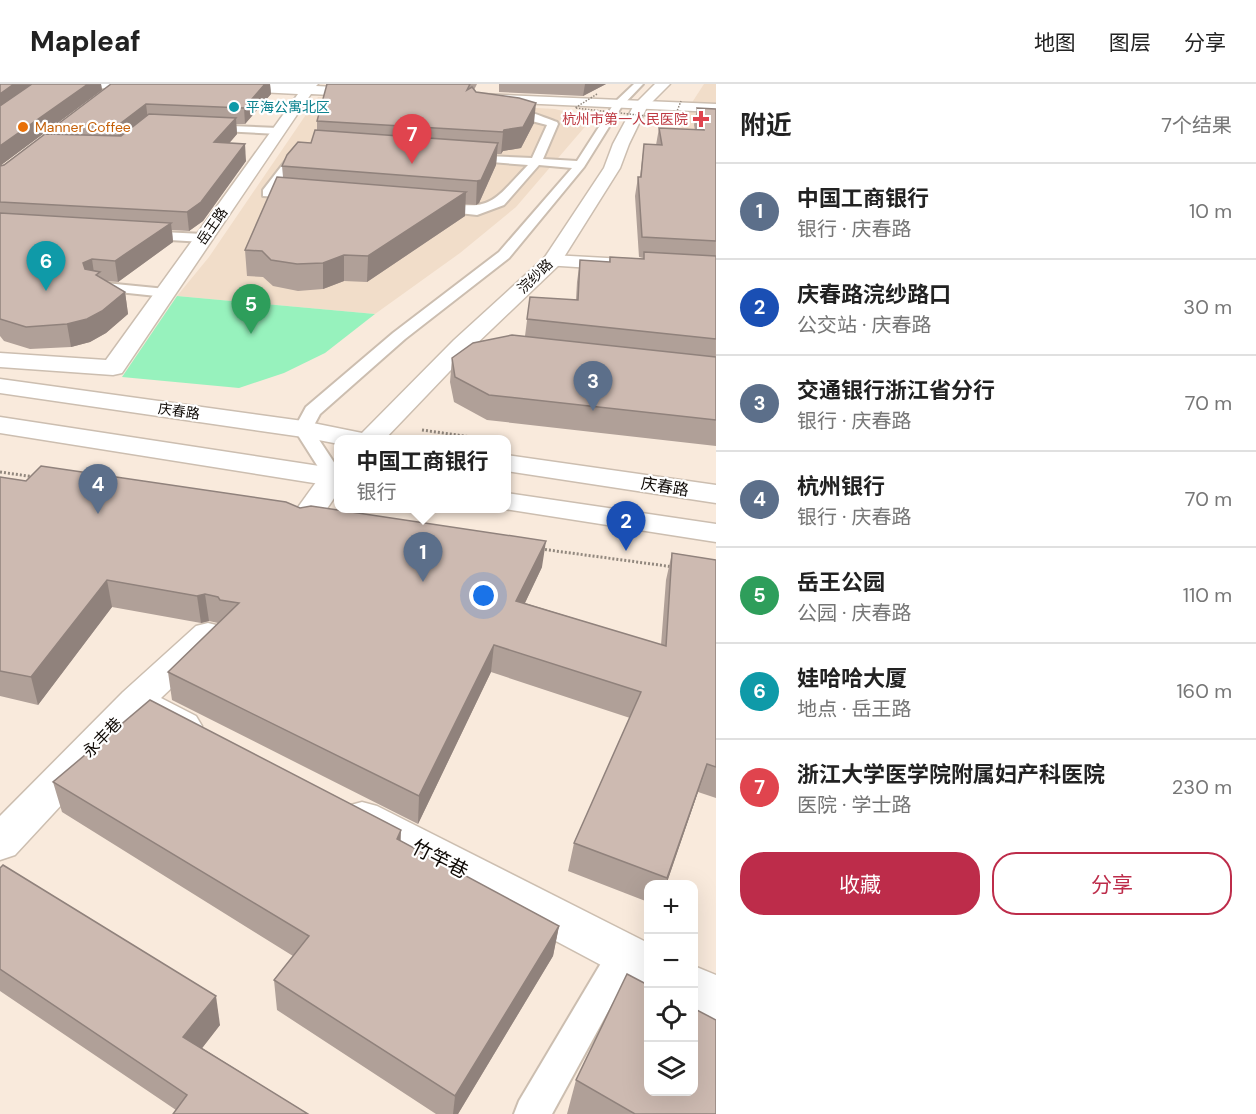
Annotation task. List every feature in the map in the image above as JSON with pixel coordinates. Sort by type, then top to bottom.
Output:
[{"type":"main road","points":[[183,84],[309,87],[390,94]]},
{"type":"main road","name":"浣纱路","points":[[373,435],[462,345],[552,261],[612,168],[640,94],[663,84]]},
{"type":"main road","points":[[0,177],[121,85]]},
{"type":"main road","name":"岳王路","points":[[0,360],[113,368],[203,238],[290,142],[309,87]]},
{"type":"main road","points":[[477,98],[618,104],[640,94],[716,108]]},
{"type":"main road","points":[[552,261],[716,270]]},
{"type":"main road","points":[[462,345],[497,349]]},
{"type":"main road","name":"庆春路","points":[[0,386],[334,435]]},
{"type":"main road","points":[[0,425],[334,476]]},
{"type":"main road","name":"庆春路","points":[[511,464],[716,494]]},
{"type":"main road","points":[[302,523],[334,480]]},
{"type":"main road","points":[[511,503],[716,533]]},
{"type":"main road","name":"永丰巷","points":[[0,843],[136,702],[208,634]]},
{"type":"main road","points":[[136,702],[221,745]]},
{"type":"main road","name":"竹竿巷","points":[[327,800],[636,960]]},
{"type":"main road","points":[[698,990],[716,999]]},
{"type":"lane","points":[[74,84],[121,85]]},
{"type":"lane","points":[[334,472],[303,429],[312,411],[399,336],[504,255],[580,165],[618,104],[640,94]]},
{"type":"lane","points":[[418,206],[477,211],[500,202],[536,162],[553,124],[519,113],[478,108],[477,98]]},
{"type":"lane","points":[[195,127],[290,142],[267,193],[313,197]]},
{"type":"lane","points":[[42,145],[65,146]]},
{"type":"lane","points":[[458,156],[580,165]]},
{"type":"lane","points":[[124,234],[203,238]]},
{"type":"lane","points":[[95,286],[166,293]]},
{"type":"lane","points":[[532,1114],[636,960]]},
{"type":"path","points":[[597,94],[574,108],[674,119],[681,100]]},
{"type":"path","points":[[0,472],[35,477]]},
{"type":"path","points":[[540,549],[681,568]]},
{"type":"shaded area","name":"杭州市第一人民医院","points":[[704,84],[716,84],[716,138],[678,136],[693,101]]},
{"type":"shaded area","points":[[318,97],[555,109],[575,114],[589,122],[516,207],[460,253],[375,314],[177,296],[209,257]]},
{"type":"green space","points":[[177,296],[375,314],[325,353],[284,373],[239,388],[122,377]]},
{"type":"building","points":[[0,84],[14,84],[0,94]]},
{"type":"building","points":[[32,84],[88,84],[0,146],[0,106]]},
{"type":"building","points":[[111,84],[265,84],[244,108],[146,104],[117,126],[58,124]]},
{"type":"building","points":[[327,84],[470,84],[467,90],[472,87],[476,92],[519,98],[536,103],[523,127],[503,132],[317,121]]},
{"type":"building","points":[[697,108],[716,109],[716,241],[642,237],[638,177],[641,177],[644,144],[662,145],[659,128],[704,130]]},
{"type":"building","points":[[149,114],[236,118],[214,142],[245,144],[201,202],[187,212],[0,202],[0,166],[45,134],[121,136]]},
{"type":"building","points":[[315,130],[498,143],[481,180],[477,181],[282,166],[287,155],[298,142],[311,143]]},
{"type":"building","points":[[277,177],[466,192],[368,256],[344,255],[323,263],[297,264],[271,260],[262,251],[245,250]]},
{"type":"building","points":[[0,213],[171,223],[115,261],[92,259],[83,263],[85,269],[100,272],[96,275],[125,292],[102,311],[87,319],[67,324],[26,327],[0,319]]},
{"type":"building","points":[[644,252],[716,256],[716,339],[527,319],[530,297],[578,300],[580,260],[610,262],[610,257],[644,259]]},
{"type":"building","points":[[512,335],[716,357],[716,420],[489,395],[455,377],[452,358],[473,343]]},
{"type":"building","points":[[41,466],[286,502],[300,508],[311,506],[334,509],[334,513],[358,513],[546,541],[516,601],[666,646],[672,553],[716,560],[716,767],[707,764],[667,878],[574,843],[641,692],[494,645],[419,796],[168,672],[239,603],[220,600],[218,597],[205,594],[197,596],[107,580],[31,677],[0,671],[0,477],[26,481]]},
{"type":"building","points":[[150,700],[401,830],[397,839],[559,926],[455,1096],[274,980],[309,936],[53,782]]},
{"type":"building","points":[[3,865],[216,996],[183,1037],[308,1114],[173,1114],[187,1095],[0,969],[0,868]]},
{"type":"building","points":[[627,974],[644,983],[644,1096],[698,1096],[698,1011],[716,1020],[716,1114],[635,1114],[576,1080]]},
{"type":"place","name":"平海公寓北区","points":[[234,107]]},
{"type":"place","name":"杭州市第一人民医院","points":[[701,119]]},
{"type":"place","name":"Manner Coffee","points":[[23,127]]},
{"type":"place","name":"浙江大学医学院附属妇产科医院","points":[[412,164]]},
{"type":"place","name":"娃哈哈大厦","points":[[46,291]]},
{"type":"place","name":"岳王公园","points":[[251,334]]},
{"type":"place","name":"交通银行浙江省分行","points":[[593,411]]},
{"type":"place","name":"杭州银行","points":[[98,514]]},
{"type":"place","name":"庆春路浣纱路口","points":[[626,551]]},
{"type":"place","name":"中国工商银行","points":[[423,582]]}]
